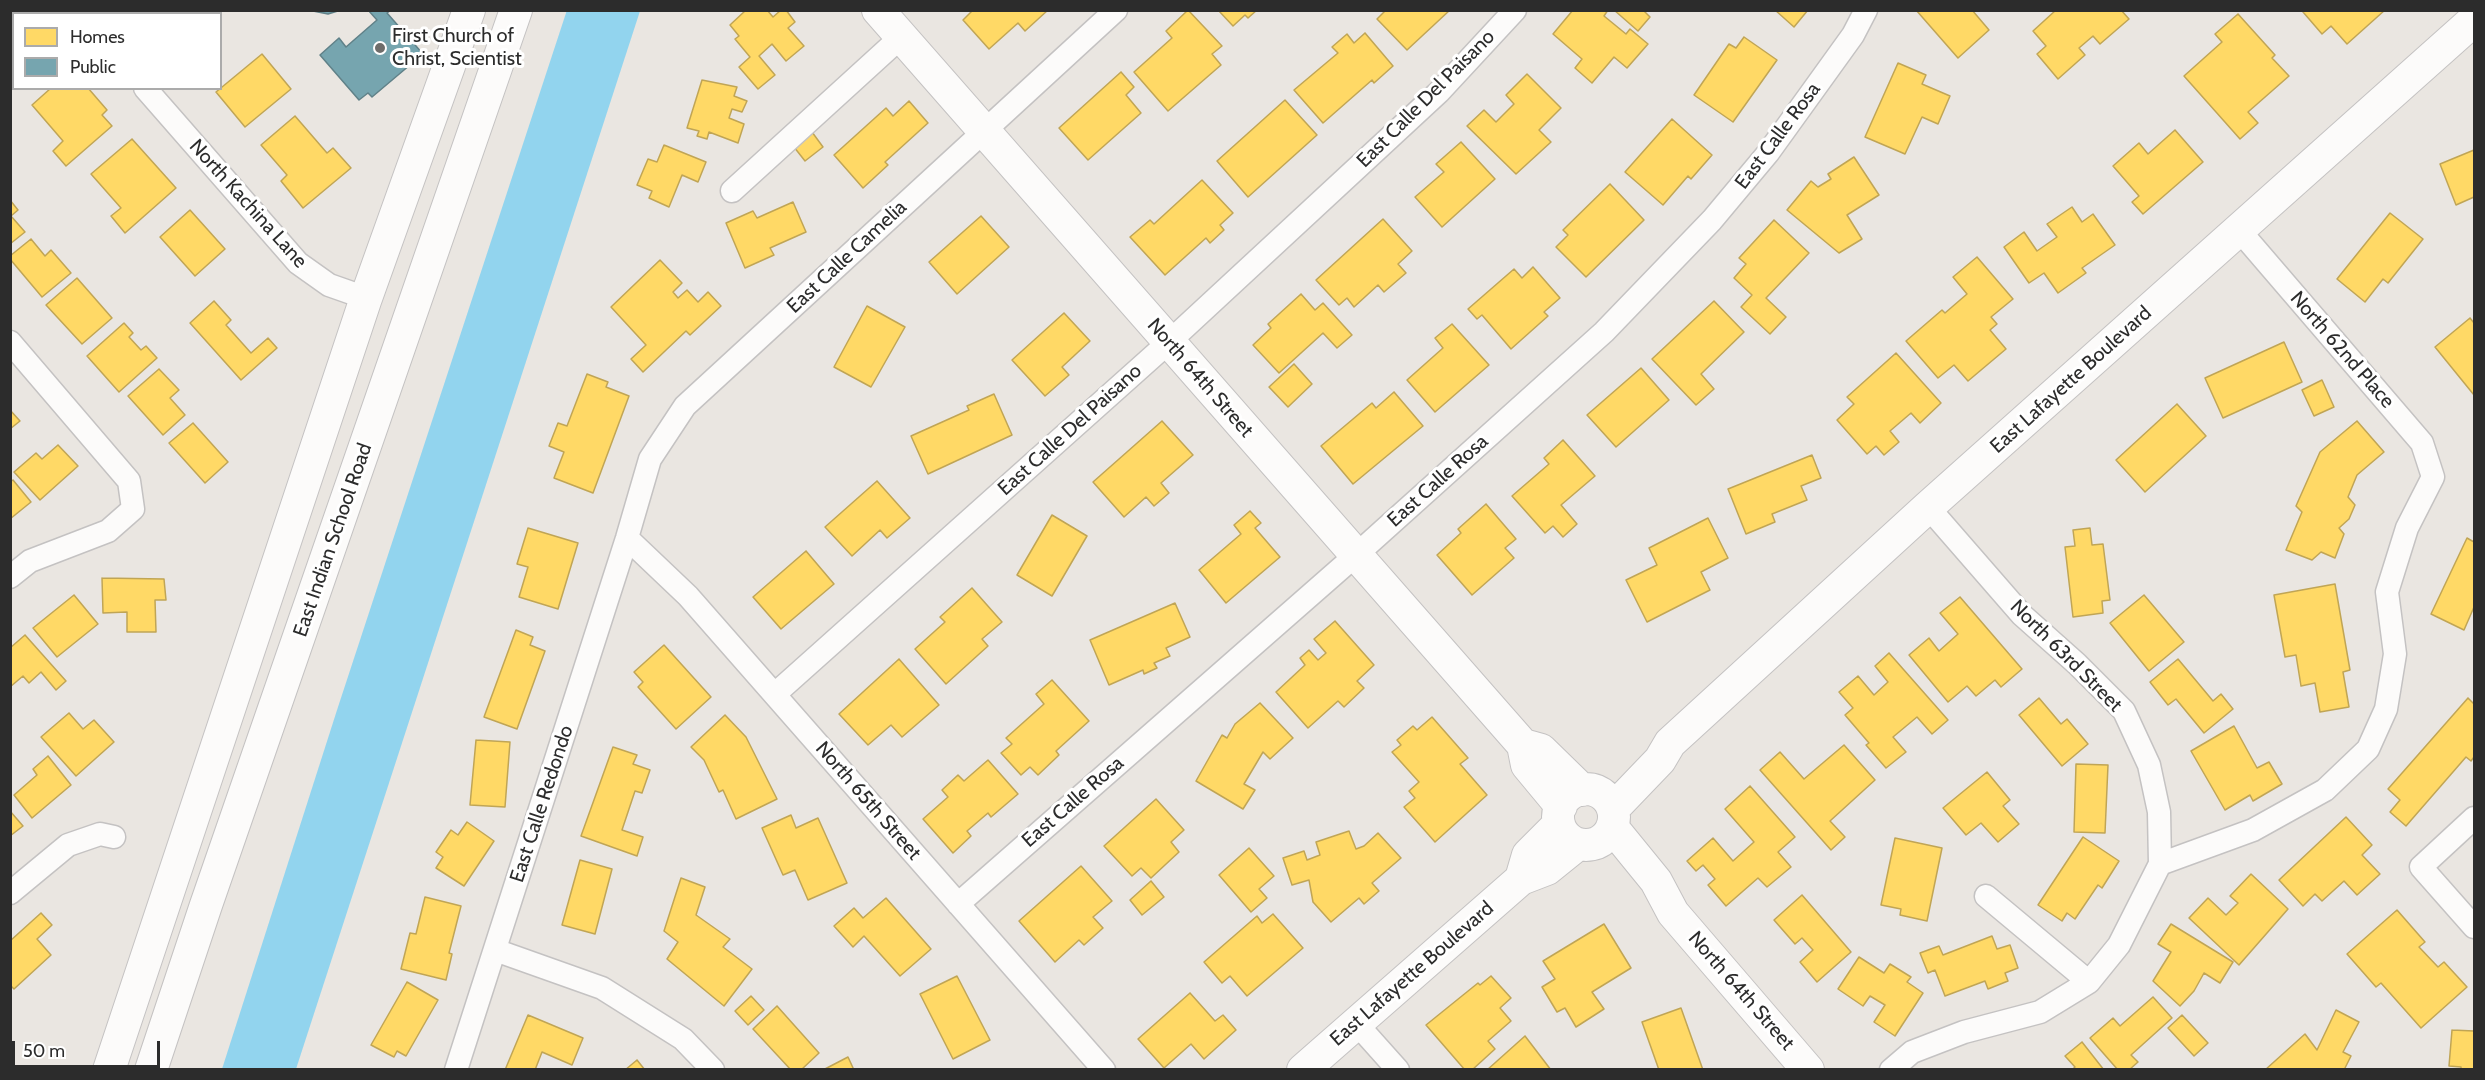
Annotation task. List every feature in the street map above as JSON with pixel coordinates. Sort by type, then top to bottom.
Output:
[{"type":"street","name":"East Indian School Road","points":[[151,1070],[516,10]]},
{"type":"street","name":"North 64th Street","points":[[878,10],[1523,745],[1527,765],[1656,880],[1673,913],[1808,1070]]},
{"type":"street","name":"East Calle Camelia","points":[[627,538],[650,459],[685,406],[1116,10]]},
{"type":"street","name":"East Calle Del Paisano","points":[[775,694],[1169,342],[1438,92],[1515,10]]},
{"type":"street","name":"East Calle Rosa","points":[[958,904],[1356,555],[1604,332],[1713,219],[1768,153],[1853,34],[1866,10]]},
{"type":"street","name":"East Lafayette Boulevard","points":[[1303,1070],[1521,879],[1547,869],[1587,817],[1660,760],[1670,743],[1928,507],[2475,20]]},
{"type":"street","points":[[465,24],[492,81]]},
{"type":"street","points":[[109,1070],[366,298],[465,24]]},
{"type":"street","points":[[732,190],[901,37]]},
{"type":"street","name":"North Kachina Lane","points":[[148,90],[298,263],[328,285],[366,298]]},
{"type":"street","name":"North 62nd Place","points":[[2160,864],[2253,830],[2325,790],[2368,749],[2386,709],[2395,654],[2387,592],[2407,528],[2433,477],[2422,443],[2239,230]]},
{"type":"street","points":[[10,342],[129,481],[133,509],[108,531],[30,561],[10,577]]},
{"type":"street","name":"North 63rd Street","points":[[1928,507],[2022,615],[2077,664],[2124,711],[2149,765],[2159,812],[2160,864]]},
{"type":"street","name":"North 65th Street","points":[[627,538],[688,596],[1104,1070]]},
{"type":"street","name":"East Calle Redondo","points":[[456,1070],[627,538]]},
{"type":"street","points":[[2475,818],[2421,867],[2475,927]]},
{"type":"street","points":[[10,893],[68,845],[100,834],[114,837]]},
{"type":"street","points":[[1892,1070],[1912,1052],[1964,1032],[2040,1012],[2089,982],[2119,945],[2160,864]]},
{"type":"street","points":[[1986,896],[2089,982]]},
{"type":"street","points":[[495,950],[602,988],[683,1039],[713,1070]]},
{"type":"street","points":[[1356,1023],[1398,1070]]},
{"type":"water","points":[[567,10],[640,11],[296,1069],[222,1069],[338,707]]},
{"type":"building: Homes","points":[[10,10],[15,10],[16,12],[12,12],[12,70],[10,68]]},
{"type":"building: Homes","points":[[166,10],[209,10],[210,12],[168,12]]},
{"type":"building: Homes","points":[[746,10],[767,10],[773,17],[781,10],[786,10],[795,22],[788,28],[804,46],[786,61],[772,44],[759,56],[775,75],[758,89],[739,67],[750,57],[735,39],[739,36],[730,25]]},
{"type":"building: Homes","points":[[973,10],[1048,10],[1025,31],[1018,23],[989,49],[963,20]]},
{"type":"building: Homes","points":[[1188,10],[1222,46],[1212,54],[1221,65],[1168,111],[1134,72],[1172,38],[1166,31]]},
{"type":"building: Homes","points":[[1218,10],[1257,10],[1248,18],[1245,15],[1233,26]]},
{"type":"building: Homes","points":[[1386,10],[1450,10],[1407,50],[1377,19]]},
{"type":"building: Homes","points":[[1573,10],[1608,10],[1604,16],[1626,34],[1630,29],[1648,44],[1627,68],[1614,57],[1592,83],[1575,68],[1582,59],[1553,34]]},
{"type":"building: Homes","points":[[1614,10],[1643,10],[1650,17],[1638,31]]},
{"type":"building: Homes","points":[[1775,10],[1808,10],[1794,27]]},
{"type":"building: Homes","points":[[1916,10],[1972,10],[1989,30],[1958,58]]},
{"type":"building: Homes","points":[[2056,10],[2121,10],[2129,19],[2100,44],[2093,36],[2079,48],[2085,55],[2058,79],[2037,54],[2046,46],[2033,31]]},
{"type":"building: Homes","points":[[2305,10],[2385,10],[2347,44],[2331,26],[2322,34],[2303,12]]},
{"type":"building: Homes","points":[[2238,14],[2275,55],[2272,58],[2289,76],[2248,112],[2258,123],[2240,139],[2184,76],[2222,42],[2215,34]]},
{"type":"building: Homes","points":[[1365,33],[1393,66],[1374,83],[1372,80],[1323,123],[1294,90],[1338,53],[1332,47],[1347,34],[1354,43]]},
{"type":"building: Homes","points":[[1744,37],[1777,60],[1733,122],[1694,95],[1729,44],[1736,48]]},
{"type":"building: Homes","points":[[262,54],[291,89],[245,127],[216,92],[222,90],[222,87]]},
{"type":"building: Homes","points":[[1898,63],[1926,75],[1922,84],[1950,96],[1938,124],[1922,117],[1905,154],[1865,137]]},
{"type":"building: Homes","points":[[1121,72],[1134,87],[1126,95],[1141,113],[1088,160],[1059,128]]},
{"type":"building: Homes","points":[[1527,74],[1561,108],[1539,130],[1551,142],[1516,174],[1467,126],[1484,110],[1496,122],[1514,104],[1506,95]]},
{"type":"building: Homes","points":[[702,80],[737,87],[734,96],[747,101],[742,112],[732,109],[729,118],[744,124],[738,143],[709,132],[707,139],[697,136],[699,131],[687,128]]},
{"type":"building: Homes","points":[[49,90],[90,90],[107,110],[102,115],[112,126],[66,166],[53,151],[63,141],[32,105]]},
{"type":"building: Homes","points":[[1285,100],[1317,135],[1248,197],[1217,161]]},
{"type":"building: Homes","points":[[909,101],[928,123],[885,162],[888,165],[863,188],[834,155],[886,108],[893,116]]},
{"type":"building: Homes","points":[[295,116],[327,153],[333,148],[351,168],[303,208],[281,181],[287,175],[261,145]]},
{"type":"building: Homes","points":[[1672,119],[1712,155],[1691,179],[1688,176],[1663,205],[1625,172]]},
{"type":"building: Homes","points":[[2175,130],[2203,162],[2143,214],[2132,202],[2139,196],[2113,166],[2139,143],[2148,154]]},
{"type":"building: Homes","points":[[812,132],[823,147],[805,161],[794,147]]},
{"type":"building: Homes","points":[[132,139],[176,188],[125,233],[111,216],[121,208],[91,174]]},
{"type":"building: Homes","points":[[1461,142],[1495,179],[1442,227],[1415,197],[1444,172],[1436,164]]},
{"type":"building: Homes","points":[[664,145],[706,162],[698,182],[682,175],[669,207],[649,198],[652,191],[637,185],[648,159],[657,162]]},
{"type":"building: Homes","points":[[2474,150],[2474,197],[2456,205],[2440,164]]},
{"type":"building: Homes","points":[[1854,157],[1879,195],[1847,215],[1862,239],[1839,253],[1787,210],[1811,181],[1818,187],[1831,179],[1828,174]]},
{"type":"building: Homes","points":[[1202,180],[1233,213],[1220,225],[1224,230],[1210,243],[1206,238],[1165,275],[1130,237],[1150,220],[1154,224]]},
{"type":"building: Homes","points":[[1610,184],[1644,220],[1586,277],[1556,247],[1568,235],[1563,230]]},
{"type":"building: Homes","points":[[10,200],[18,210],[11,216],[25,232],[10,244]]},
{"type":"building: Homes","points":[[793,202],[806,232],[770,248],[774,255],[745,268],[726,223],[753,211],[757,218]]},
{"type":"building: Homes","points":[[2072,207],[2082,222],[2093,214],[2115,245],[2082,268],[2086,273],[2058,293],[2044,273],[2029,283],[2004,247],[2024,232],[2037,251],[2057,237],[2047,224]]},
{"type":"building: Homes","points":[[190,210],[225,249],[195,276],[160,237]]},
{"type":"building: Homes","points":[[2390,213],[2423,239],[2388,283],[2383,279],[2365,302],[2337,279]]},
{"type":"building: Homes","points":[[981,216],[1009,247],[957,294],[929,262]]},
{"type":"building: Homes","points":[[1383,219],[1412,251],[1398,264],[1406,273],[1384,292],[1378,285],[1354,307],[1347,298],[1339,305],[1316,280]]},
{"type":"building: Homes","points":[[1774,220],[1809,253],[1766,298],[1786,317],[1770,334],[1741,307],[1752,295],[1734,278],[1746,264],[1739,258]]},
{"type":"building: Homes","points":[[31,239],[45,256],[51,250],[71,273],[42,297],[10,259],[10,256]]},
{"type":"building: Homes","points":[[1977,257],[2013,299],[1991,317],[1997,324],[1990,330],[2006,349],[1968,381],[1954,365],[1938,378],[1906,341],[1942,310],[1945,313],[1967,294],[1953,277]]},
{"type":"building: Homes","points":[[660,260],[682,283],[673,292],[678,298],[687,290],[698,302],[708,292],[721,306],[690,335],[686,331],[643,372],[631,359],[646,345],[611,307]]},
{"type":"building: Homes","points":[[1533,267],[1560,298],[1544,312],[1548,316],[1511,349],[1482,315],[1477,319],[1468,309],[1514,269],[1522,278]]},
{"type":"building: Homes","points":[[77,278],[112,318],[82,344],[46,305]]},
{"type":"building: Homes","points":[[1301,294],[1315,310],[1323,303],[1352,335],[1337,348],[1323,333],[1279,373],[1253,345],[1271,328],[1268,324]]},
{"type":"building: Homes","points":[[214,301],[231,320],[226,325],[251,353],[268,338],[277,348],[241,380],[190,323]]},
{"type":"building: Homes","points":[[1714,301],[1744,332],[1701,374],[1714,389],[1696,405],[1652,359]]},
{"type":"building: Homes","points":[[867,306],[905,327],[871,387],[834,367]]},
{"type":"building: Homes","points":[[1064,313],[1090,341],[1062,367],[1069,375],[1045,396],[1012,360]]},
{"type":"building: Homes","points":[[2470,318],[2474,323],[2474,395],[2435,347]]},
{"type":"building: Homes","points":[[124,323],[133,333],[129,337],[141,350],[146,346],[157,358],[119,392],[87,356]]},
{"type":"building: Homes","points":[[1452,324],[1489,365],[1435,412],[1407,380],[1443,348],[1435,338]]},
{"type":"building: Homes","points":[[2284,342],[2302,382],[2223,418],[2205,378]]},
{"type":"building: Homes","points":[[1896,353],[1941,403],[1920,423],[1911,413],[1890,431],[1899,442],[1884,455],[1876,446],[1867,454],[1837,420],[1854,404],[1847,397]]},
{"type":"building: Homes","points":[[1294,364],[1312,384],[1288,407],[1269,387]]},
{"type":"building: Homes","points":[[1641,368],[1669,400],[1616,447],[1587,415]]},
{"type":"building: Homes","points":[[159,369],[179,390],[170,398],[185,415],[163,435],[128,396]]},
{"type":"building: Homes","points":[[587,374],[608,382],[606,387],[629,396],[593,493],[554,478],[564,452],[549,446],[558,423],[567,426]]},
{"type":"building: Homes","points":[[2322,380],[2334,407],[2314,416],[2302,390]]},
{"type":"building: Homes","points":[[1394,392],[1423,426],[1353,484],[1321,446],[1372,403],[1376,408]]},
{"type":"building: Homes","points":[[994,394],[1012,435],[928,474],[911,436],[969,410],[967,406]]},
{"type":"building: Homes","points":[[2177,404],[2206,436],[2145,492],[2116,460]]},
{"type":"building: Homes","points":[[10,410],[20,421],[10,429]]},
{"type":"building: Homes","points":[[1162,421],[1193,455],[1161,483],[1169,493],[1154,506],[1146,497],[1124,517],[1093,482]]},
{"type":"building: Homes","points":[[2357,421],[2384,452],[2357,475],[2348,497],[2355,505],[2349,519],[2339,528],[2344,534],[2335,558],[2321,552],[2312,560],[2286,550],[2302,512],[2296,506],[2320,452]]},
{"type":"building: Homes","points":[[193,423],[228,462],[205,483],[169,443]]},
{"type":"building: Homes","points":[[1563,440],[1595,476],[1561,505],[1577,524],[1563,537],[1553,526],[1545,533],[1512,496],[1549,464],[1544,458]]},
{"type":"building: Homes","points":[[58,445],[78,466],[40,500],[14,472],[36,453],[42,459]]},
{"type":"building: Homes","points":[[1812,455],[1821,478],[1801,486],[1807,500],[1772,514],[1775,522],[1746,534],[1728,489]]},
{"type":"building: Homes","points":[[13,480],[31,502],[10,519],[10,482]]},
{"type":"building: Homes","points":[[877,481],[910,518],[887,538],[880,530],[852,556],[825,527]]},
{"type":"building: Homes","points":[[1486,504],[1516,539],[1505,548],[1514,558],[1472,595],[1437,555],[1461,533],[1458,529]]},
{"type":"building: Homes","points":[[1250,511],[1261,523],[1255,528],[1280,557],[1226,603],[1199,570],[1241,534],[1234,525]]},
{"type":"building: Homes","points":[[1052,515],[1087,536],[1052,596],[1017,575]]},
{"type":"building: Homes","points":[[1708,518],[1728,558],[1701,572],[1710,590],[1647,622],[1626,580],[1657,565],[1649,548]]},
{"type":"building: Homes","points":[[528,528],[578,543],[558,609],[519,597],[528,567],[517,564]]},
{"type":"building: Homes","points":[[2090,528],[2092,545],[2103,544],[2110,600],[2102,601],[2103,613],[2073,617],[2065,547],[2075,546],[2073,530]]},
{"type":"building: Homes","points":[[2467,538],[2474,542],[2474,607],[2464,630],[2431,614]]},
{"type":"building: Homes","points":[[806,551],[834,584],[781,629],[753,597]]},
{"type":"building: Homes","points":[[102,578],[164,579],[166,600],[155,600],[156,632],[127,632],[127,612],[103,613]]},
{"type":"building: Homes","points":[[2335,584],[2350,670],[2343,672],[2349,707],[2320,712],[2315,683],[2301,686],[2296,655],[2285,657],[2274,595]]},
{"type":"building: Homes","points":[[972,588],[1002,622],[982,639],[988,646],[946,684],[915,649],[945,622],[940,617]]},
{"type":"building: Homes","points":[[74,595],[98,624],[57,657],[33,628]]},
{"type":"building: Homes","points":[[2144,595],[2184,642],[2149,671],[2110,623]]},
{"type":"building: Homes","points":[[1960,597],[2022,669],[2001,687],[1995,680],[1976,696],[1967,686],[1948,702],[1909,655],[1929,638],[1939,651],[1958,634],[1940,613]]},
{"type":"building: Homes","points":[[1175,603],[1190,637],[1166,648],[1170,656],[1154,663],[1157,668],[1144,674],[1143,670],[1109,685],[1090,640]]},
{"type":"building: Homes","points":[[1335,621],[1374,665],[1357,681],[1364,688],[1344,707],[1338,701],[1308,728],[1276,692],[1305,665],[1300,658],[1309,650],[1318,660],[1326,653],[1314,639]]},
{"type":"building: Homes","points":[[516,630],[533,637],[530,645],[545,651],[517,729],[484,717]]},
{"type":"building: Homes","points":[[25,635],[66,681],[56,690],[41,672],[29,683],[23,676],[10,687],[10,648]]},
{"type":"building: Homes","points":[[664,645],[711,697],[676,729],[638,687],[643,682],[634,672]]},
{"type":"building: Homes","points":[[1889,653],[1948,720],[1932,734],[1917,717],[1893,737],[1906,752],[1886,768],[1866,745],[1869,743],[1845,715],[1853,708],[1839,692],[1858,676],[1874,695],[1888,682],[1875,666]]},
{"type":"building: Homes","points":[[899,659],[939,705],[902,737],[891,725],[868,745],[839,714]]},
{"type":"building: Homes","points":[[2178,659],[2213,701],[2221,694],[2233,709],[2204,733],[2176,699],[2168,705],[2150,682]]},
{"type":"building: Homes","points":[[1052,680],[1089,721],[1056,751],[1059,755],[1038,775],[1030,767],[1021,775],[1001,753],[1012,744],[1006,738],[1044,704],[1036,694]]},
{"type":"building: Homes","points":[[2039,698],[2061,724],[2067,719],[2088,744],[2062,766],[2019,715]]},
{"type":"building: Homes","points":[[2468,698],[2474,704],[2474,757],[2471,761],[2466,757],[2406,826],[2390,812],[2400,800],[2388,789]]},
{"type":"building: Homes","points":[[1260,703],[1293,738],[1270,759],[1263,752],[1244,784],[1255,790],[1243,809],[1196,781],[1222,735],[1227,738],[1235,724]]},
{"type":"building: Homes","points":[[69,713],[83,729],[94,720],[114,742],[76,776],[41,737]]},
{"type":"building: Homes","points":[[725,715],[746,737],[777,799],[736,819],[723,790],[719,792],[704,760],[691,747]]},
{"type":"building: Homes","points":[[1432,717],[1468,758],[1460,764],[1487,795],[1435,842],[1404,807],[1415,798],[1409,791],[1419,782],[1392,752],[1401,745],[1397,740],[1413,726],[1417,730]]},
{"type":"building: Homes","points":[[2234,726],[2257,768],[2269,762],[2282,784],[2253,801],[2250,795],[2225,810],[2191,751]]},
{"type":"building: Homes","points":[[476,740],[510,742],[505,807],[470,805]]},
{"type":"building: Homes","points":[[1844,745],[1875,780],[1830,821],[1845,837],[1831,850],[1760,770],[1780,752],[1804,779]]},
{"type":"building: Homes","points":[[613,747],[637,755],[633,764],[650,770],[642,793],[635,791],[622,830],[643,837],[637,856],[581,836]]},
{"type":"building: Homes","points":[[48,756],[71,785],[32,818],[14,795],[37,775],[33,769]]},
{"type":"building: Homes","points":[[988,760],[1018,794],[991,817],[988,813],[967,831],[971,836],[953,853],[923,819],[948,797],[942,790],[958,775],[964,781]]},
{"type":"building: Homes","points":[[2076,764],[2108,765],[2105,833],[2074,832]]},
{"type":"building: Homes","points":[[1987,772],[2010,800],[2003,806],[2019,824],[1998,842],[1981,823],[1966,835],[1943,808]]},
{"type":"building: Homes","points":[[1750,786],[1795,837],[1778,852],[1791,867],[1767,887],[1758,878],[1726,906],[1708,885],[1715,879],[1703,865],[1696,871],[1687,861],[1713,838],[1733,861],[1754,842],[1725,809]]},
{"type":"building: Homes","points":[[1156,799],[1184,830],[1171,842],[1179,852],[1151,878],[1141,868],[1132,876],[1104,846]]},
{"type":"building: Homes","points":[[10,811],[23,826],[10,836]]},
{"type":"building: Homes","points":[[791,815],[796,828],[818,818],[847,883],[808,900],[795,870],[783,875],[762,828]]},
{"type":"building: Homes","points":[[2346,817],[2372,845],[2362,855],[2380,874],[2357,895],[2344,881],[2322,901],[2315,894],[2303,906],[2279,880]]},
{"type":"building: Homes","points":[[467,822],[494,841],[464,886],[436,868],[443,857],[436,852],[451,830],[458,835]]},
{"type":"building: Homes","points":[[1349,831],[1356,849],[1364,846],[1378,833],[1401,858],[1372,883],[1379,891],[1364,904],[1359,898],[1331,922],[1313,902],[1309,880],[1292,885],[1283,858],[1304,851],[1307,860],[1320,855],[1316,842]]},
{"type":"building: Homes","points":[[2083,837],[2119,861],[2102,888],[2098,885],[2075,919],[2067,913],[2062,921],[2038,905]]},
{"type":"building: Homes","points":[[1895,838],[1942,848],[1927,921],[1900,915],[1901,909],[1881,905]]},
{"type":"building: Homes","points":[[1249,848],[1274,876],[1259,889],[1267,898],[1251,912],[1219,875]]},
{"type":"building: Homes","points":[[580,860],[612,869],[595,934],[562,925]]},
{"type":"building: Homes","points":[[1081,866],[1112,901],[1093,917],[1103,928],[1084,945],[1079,940],[1055,962],[1019,921]]},
{"type":"building: Homes","points":[[2251,874],[2288,909],[2239,965],[2189,918],[2208,898],[2226,915],[2238,903],[2230,896]]},
{"type":"building: Homes","points":[[681,878],[705,887],[696,915],[730,939],[723,947],[752,969],[724,1006],[667,959],[678,942],[664,931]]},
{"type":"building: Homes","points":[[1151,881],[1164,897],[1142,915],[1130,900]]},
{"type":"building: Homes","points":[[1802,895],[1851,952],[1817,982],[1800,962],[1813,950],[1802,938],[1795,944],[1774,920]]},
{"type":"building: Homes","points":[[425,897],[461,906],[449,953],[452,954],[446,980],[401,969],[410,933],[416,934]]},
{"type":"building: Homes","points":[[886,898],[931,949],[900,976],[864,936],[853,947],[834,926],[854,908],[863,918]]},
{"type":"building: Homes","points":[[2397,910],[2425,942],[2419,947],[2438,967],[2444,962],[2467,987],[2421,1028],[2381,983],[2376,987],[2347,954]]},
{"type":"building: Homes","points":[[41,913],[52,925],[37,939],[51,955],[14,989],[10,985],[10,941]]},
{"type":"building: Homes","points":[[1273,914],[1303,948],[1247,996],[1230,976],[1222,983],[1204,962],[1257,916],[1262,923]]},
{"type":"building: Homes","points":[[1604,924],[1631,968],[1592,992],[1604,1009],[1576,1027],[1565,1008],[1557,1012],[1542,987],[1555,979],[1543,961]]},
{"type":"building: Homes","points":[[2171,924],[2233,962],[2220,983],[2204,973],[2194,991],[2180,1006],[2153,981],[2171,952],[2158,944]]},
{"type":"building: Homes","points":[[1992,936],[1997,949],[2010,945],[2018,968],[2005,973],[2008,981],[1988,989],[1985,981],[1945,996],[1935,970],[1928,973],[1920,953],[1939,946],[1943,955]]},
{"type":"building: Homes","points":[[1859,957],[1884,973],[1890,964],[1911,977],[1907,982],[1923,993],[1895,1036],[1874,1022],[1885,1005],[1870,996],[1863,1006],[1838,989]]},
{"type":"building: Homes","points":[[957,976],[990,1040],[953,1059],[920,994]]},
{"type":"building: Homes","points":[[1491,976],[1511,998],[1500,1008],[1511,1021],[1488,1041],[1495,1049],[1472,1070],[1465,1070],[1426,1025],[1478,983],[1480,985]]},
{"type":"building: Homes","points":[[407,982],[438,1000],[406,1056],[397,1051],[394,1057],[371,1045]]},
{"type":"building: Homes","points":[[1190,993],[1215,1021],[1223,1015],[1236,1030],[1204,1059],[1191,1044],[1164,1068],[1138,1039]]},
{"type":"building: Homes","points":[[751,996],[764,1010],[748,1025],[735,1011]]},
{"type":"building: Homes","points":[[2153,997],[2172,1018],[2131,1055],[2138,1062],[2129,1070],[2118,1070],[2090,1038],[2113,1018],[2120,1026]]},
{"type":"building: Homes","points":[[777,1006],[819,1053],[801,1070],[791,1070],[753,1029]]},
{"type":"building: Homes","points":[[1681,1008],[1703,1070],[1659,1070],[1642,1022]]},
{"type":"building: Homes","points":[[2336,1010],[2359,1022],[2343,1052],[2351,1056],[2344,1070],[2265,1070],[2305,1034],[2317,1050]]},
{"type":"building: Homes","points":[[528,1015],[583,1038],[572,1065],[542,1052],[535,1070],[505,1070]]},
{"type":"building: Homes","points":[[2182,1015],[2208,1043],[2194,1056],[2168,1028]]},
{"type":"building: Homes","points":[[2452,1030],[2474,1031],[2474,1070],[2461,1070],[2461,1067],[2449,1066]]},
{"type":"building: Homes","points":[[1525,1036],[1551,1070],[1487,1070]]},
{"type":"building: Homes","points":[[2082,1042],[2104,1070],[2072,1070],[2075,1067],[2065,1056]]},
{"type":"building: Homes","points":[[848,1057],[854,1070],[823,1070]]},
{"type":"building: Homes","points":[[637,1060],[645,1070],[625,1070]]},
{"type":"building: Public","points":[[308,10],[341,10],[328,14]]},
{"type":"building: Public","points":[[368,10],[391,10],[387,13],[423,54],[372,97],[368,93],[359,100],[320,55],[339,38],[346,47],[377,20]]},
{"type":"place","name":"First Church of Christ, Scientist","points":[[380,48]]}]
